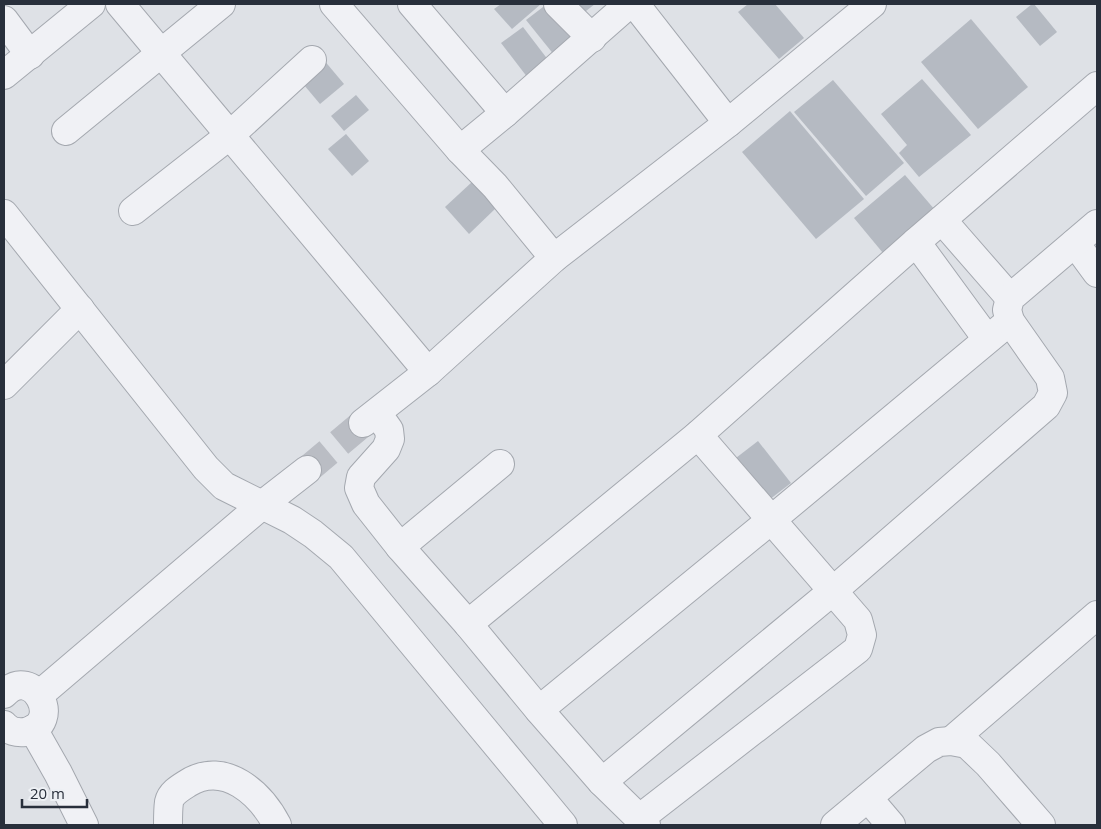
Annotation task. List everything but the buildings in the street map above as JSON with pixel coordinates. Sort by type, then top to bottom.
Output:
[{"type":"street","points":[[120,4],[428,372]]},
{"type":"street","points":[[66,131],[220,4]]},
{"type":"street","points":[[334,4],[460,150],[495,186],[554,258]]},
{"type":"street","points":[[412,4],[505,113]]},
{"type":"street","points":[[558,4],[592,38]]},
{"type":"street","points":[[460,150],[592,38],[629,4]]},
{"type":"street","points":[[635,4],[728,123]]},
{"type":"street","points":[[698,435],[770,520],[834,590],[858,620],[862,635],[858,649],[643,822],[602,782],[539,710],[468,624],[400,547],[366,504],[359,488],[361,477],[386,449],[390,440],[389,430],[370,418],[428,372],[554,258],[728,123],[872,4]]},
{"type":"street","points":[[4,76],[78,8]]},
{"type":"street","points":[[4,20],[30,54]]},
{"type":"street","points":[[133,211],[230,135],[312,60]]},
{"type":"street","points":[[468,624],[698,435],[916,242],[1097,86]]},
{"type":"street","points":[[4,214],[206,468],[224,486],[299,525],[341,557],[564,825]]},
{"type":"street","points":[[602,782],[834,590],[1046,406],[1053,392],[1050,378],[1010,310],[942,220]]},
{"type":"street","points":[[539,710],[987,339],[1010,310],[1075,243],[1097,224]]},
{"type":"street","points":[[916,242],[987,339]]},
{"type":"street","points":[[1075,243],[1097,273]]},
{"type":"street","points":[[4,384],[80,309]]},
{"type":"street","points":[[400,547],[500,464]]},
{"type":"street","points":[[39,695],[262,505],[307,470]]},
{"type":"street","points":[[951,741],[1097,615]]},
{"type":"street","points":[[4,694],[15,686],[24,686],[32,689],[43,702],[44,710],[39,724],[12,728]]},
{"type":"street","points":[[12,728],[58,774],[84,825]]},
{"type":"street","points":[[834,825],[926,749],[939,742],[951,741],[967,744],[988,764],[1041,825]]},
{"type":"street","points":[[168,825],[169,801],[176,790],[195,779],[218,775],[237,781],[255,794],[270,811],[277,825]]},
{"type":"street","points":[[868,798],[891,825]]},
{"type":"tunnel","points":[[307,470],[363,423]]}]
